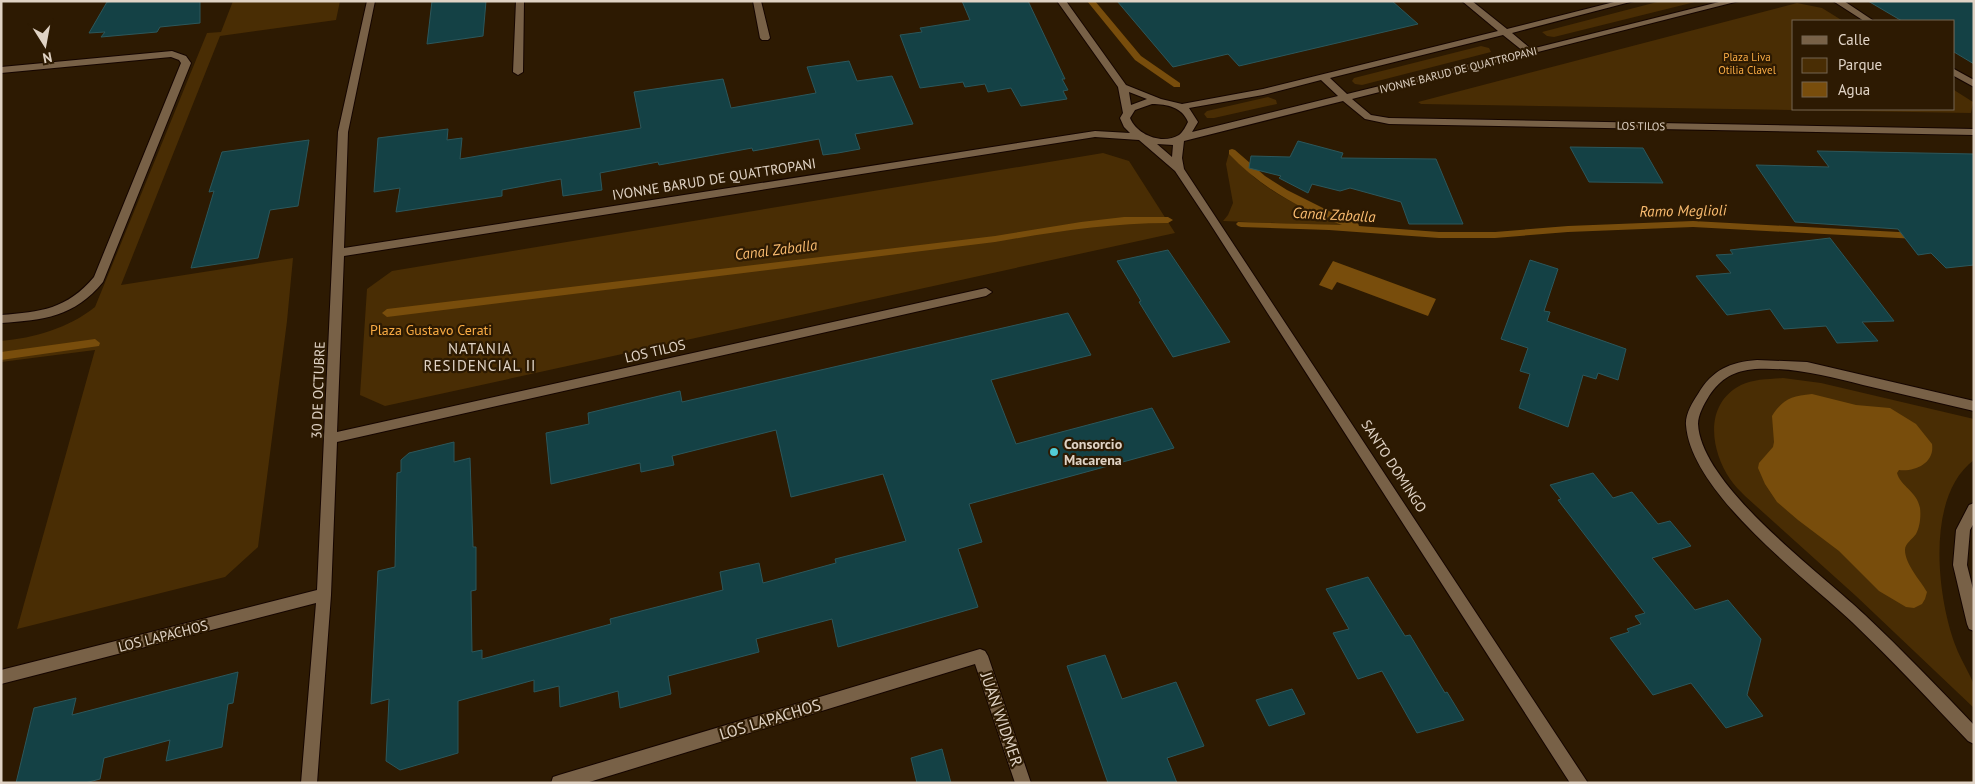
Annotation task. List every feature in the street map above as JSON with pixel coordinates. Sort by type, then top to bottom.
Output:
[{"type":"street","name":"30 DE OCTUBRE","points":[[309,783],[324,595],[343,132],[371,1]]},
{"type":"street","points":[[518,72],[520,1]]},
{"type":"street","points":[[757,1],[765,38]]},
{"type":"street","points":[[1060,1],[1123,87],[1126,125],[1131,131],[1141,137],[1161,142],[1180,138],[1192,128],[1193,122],[1191,117],[1181,106],[1123,87]]},
{"type":"street","points":[[1466,1],[1530,52]]},
{"type":"street","name":"IVONNE BARUD DE QUATTROPANI","points":[[1181,106],[1263,92],[1630,1]]},
{"type":"street","name":"IVONNE BARUD DE QUATTROPANI","points":[[1180,138],[1735,1]]},
{"type":"street","points":[[1837,1],[1868,20]]},
{"type":"street","points":[[1,70],[172,54],[183,58],[186,63],[95,285],[77,302],[58,311],[1,319]]},
{"type":"street","points":[[1955,73],[1974,84]]},
{"type":"street","name":"LOS TILOS","points":[[1323,77],[1344,98],[1368,117],[1389,121],[1974,132]]},
{"type":"street","points":[[1126,115],[1132,106],[1162,101]]},
{"type":"street","name":"IVONNE BARUD DE QUATTROPANI","points":[[338,253],[1095,134],[1114,127],[1126,115]]},
{"type":"street","name":"IVONNE BARUD DE QUATTROPANI","points":[[1095,134],[1141,137]]},
{"type":"street","name":"SANTO DOMINGO","points":[[1141,137],[1179,169],[1223,233],[1580,783]]},
{"type":"street","points":[[1179,169],[1177,158],[1180,138]]},
{"type":"street","name":"LOS TILOS","points":[[331,438],[986,292]]},
{"type":"street","points":[[1974,406],[1807,367],[1780,364],[1727,370],[1711,382],[1699,402],[1692,425],[1697,449],[1718,482],[1743,512],[1856,616],[1974,736]]},
{"type":"street","points":[[1974,509],[1963,530],[1960,565],[1974,624]]},
{"type":"street","name":"LOS LAPACHOS","points":[[1,677],[324,595]]},
{"type":"street","name":"LOS LAPACHOS","points":[[559,783],[980,656]]},
{"type":"street","name":"JUAN WIDMER","points":[[980,656],[1023,783]]},
{"type":"green space","points":[[233,1],[340,1],[336,20],[220,36],[121,285],[293,258],[287,321],[258,547],[225,577],[17,629],[95,350],[1,362],[1,341],[51,331],[74,321],[95,307],[207,33],[221,32]]},
{"type":"green space","points":[[1661,1],[1699,1],[1554,37],[1547,36],[1542,32]]},
{"type":"green space","name":"Plaza Liva Otilia Clavel","points":[[1797,3],[1822,8],[1841,20],[1792,20],[1792,110],[1955,110],[1955,91],[1973,102],[1971,113],[1421,104],[1418,102]]},
{"type":"green space","points":[[1481,46],[1489,48],[1491,52],[1362,85],[1355,84],[1352,81],[1354,78]]},
{"type":"green space","points":[[1268,97],[1276,100],[1277,104],[1214,118],[1207,118],[1204,114],[1207,111]]},
{"type":"green space","name":"Plaza Gustavo Cerati","points":[[1103,153],[1129,161],[1175,233],[385,406],[360,395],[367,289],[392,271]]},
{"type":"green space","points":[[1229,153],[1255,178],[1276,193],[1312,212],[1349,226],[1223,221],[1233,203],[1226,164]]},
{"type":"green space","points":[[1783,378],[1821,383],[1974,419],[1974,460],[1958,476],[1948,498],[1942,522],[1940,576],[1949,626],[1956,647],[1974,685],[1974,708],[1856,596],[1745,496],[1735,486],[1723,467],[1715,441],[1714,428],[1716,415],[1721,403],[1729,393],[1741,385]]},
{"type":"water","points":[[1333,261],[1436,299],[1428,316],[1337,282],[1332,290],[1319,285]]},
{"type":"water","points":[[1812,394],[1856,405],[1890,408],[1916,424],[1932,444],[1930,456],[1923,465],[1917,468],[1899,470],[1897,473],[1901,482],[1916,497],[1920,508],[1920,521],[1917,531],[1905,548],[1907,561],[1927,592],[1922,604],[1914,608],[1906,607],[1879,591],[1839,551],[1777,502],[1765,484],[1758,468],[1759,463],[1773,447],[1772,416],[1788,399]]},
{"type":"building","points":[[200,1],[200,23],[160,27],[157,32],[101,37],[105,32],[89,33],[107,2]]},
{"type":"building","points":[[432,1],[486,1],[483,36],[427,44]]},
{"type":"building","points":[[962,1],[1028,1],[1065,79],[1062,79],[1068,90],[1063,91],[1067,99],[1021,106],[1011,88],[988,92],[985,84],[965,87],[963,82],[920,88],[900,35],[922,32],[920,28],[970,20]]},
{"type":"building","points":[[1117,1],[1392,1],[1418,24],[1239,66],[1228,54],[1173,67]]},
{"type":"building","points":[[1868,1],[1974,1],[1974,64],[1955,53],[1955,20],[1900,20]]},
{"type":"building","points":[[849,61],[857,81],[892,76],[913,124],[855,134],[860,149],[838,153],[823,155],[819,139],[753,151],[752,148],[659,165],[658,162],[600,173],[602,190],[563,196],[561,179],[502,190],[502,196],[396,212],[400,188],[374,192],[378,138],[448,129],[447,140],[462,138],[460,159],[641,128],[634,92],[723,79],[731,108],[816,93],[807,67]]},
{"type":"building","points":[[309,140],[298,206],[270,210],[258,258],[191,268],[214,191],[209,192],[222,152]]},
{"type":"building","points":[[1298,141],[1343,153],[1341,158],[1436,159],[1463,224],[1409,224],[1401,202],[1350,188],[1340,191],[1312,184],[1308,193],[1279,178],[1281,176],[1249,168],[1251,156],[1290,157]]},
{"type":"building","points":[[1570,147],[1643,148],[1663,183],[1589,182]]},
{"type":"building","points":[[1817,151],[1974,154],[1974,265],[1946,268],[1931,253],[1918,255],[1898,229],[1795,222],[1756,165],[1829,167]]},
{"type":"building","points":[[1830,238],[1894,321],[1862,322],[1878,341],[1837,343],[1826,326],[1784,329],[1770,309],[1727,315],[1696,276],[1731,273],[1716,255],[1733,254],[1730,250]]},
{"type":"building","points":[[1168,250],[1230,342],[1173,357],[1139,302],[1141,301],[1117,261]]},
{"type":"building","points":[[1530,260],[1558,269],[1544,311],[1550,312],[1547,321],[1626,349],[1618,380],[1598,373],[1596,379],[1583,375],[1568,427],[1519,408],[1530,374],[1520,371],[1528,348],[1501,339]]},
{"type":"building","points":[[1068,313],[1091,355],[991,380],[1016,444],[1152,408],[1174,448],[969,504],[982,542],[958,549],[978,607],[838,647],[832,619],[756,639],[759,652],[668,676],[671,694],[620,708],[618,691],[560,707],[559,686],[534,692],[534,680],[458,701],[458,753],[400,770],[386,761],[389,699],[371,704],[378,571],[395,567],[397,473],[401,472],[401,460],[409,453],[454,442],[454,462],[470,458],[473,547],[476,547],[476,590],[471,591],[472,652],[482,650],[482,659],[611,624],[610,619],[723,590],[720,572],[759,563],[763,583],[836,563],[835,559],[906,541],[883,474],[791,497],[776,430],[672,456],[674,465],[641,472],[640,463],[551,484],[546,433],[589,424],[588,413],[680,391],[682,402]]},
{"type":"building","points":[[1593,473],[1613,498],[1632,492],[1658,524],[1670,521],[1691,546],[1652,558],[1695,610],[1728,600],[1761,639],[1747,695],[1763,716],[1726,728],[1691,683],[1653,695],[1610,638],[1629,632],[1627,629],[1641,624],[1635,616],[1645,613],[1558,500],[1561,499],[1550,485]]},
{"type":"building","points":[[1368,577],[1405,636],[1410,635],[1445,693],[1447,692],[1464,720],[1417,733],[1382,671],[1358,679],[1333,633],[1349,629],[1326,589]]},
{"type":"building","points":[[1105,655],[1122,699],[1176,682],[1204,746],[1167,758],[1177,783],[1108,783],[1067,666]]},
{"type":"building","points":[[238,672],[233,703],[228,704],[222,747],[166,761],[170,740],[104,758],[100,779],[85,783],[16,783],[34,708],[76,698],[72,715]]},
{"type":"building","points":[[1292,689],[1305,714],[1269,726],[1256,700]]},
{"type":"building","points":[[942,749],[951,783],[917,783],[911,758]]},
{"type":"waterway","name":"Canal Zaballa","points":[[1091,1],[1138,58],[1177,85]]},
{"type":"waterway","name":"Canal Zaballa","points":[[1232,152],[1251,170],[1284,192],[1332,217],[1355,225]]},
{"type":"waterway","name":"Canal Zaballa","points":[[387,313],[995,239],[1081,225],[1124,221],[1168,220]]},
{"type":"waterway","name":"Ramo Meglioli","points":[[1241,224],[1329,227],[1439,235],[1495,235],[1568,229],[1693,224],[1917,236]]},
{"type":"waterway","name":"Canal Zaballa","points":[[1,356],[95,343]]},
{"type":"place","name":"Consorcio Macarena","points":[[1054,452]]},
{"type":"district","name":"NATANIA RESIDENCIAL II","points":[[480,358]]}]
